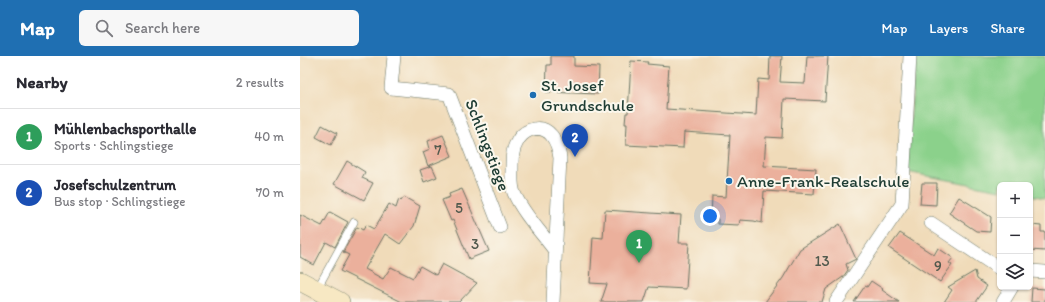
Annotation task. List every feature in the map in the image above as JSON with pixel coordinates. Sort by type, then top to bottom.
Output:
[{"type":"street","name":"Schlingstiege","points":[[394,56],[391,88],[449,94],[500,227]]},
{"type":"street","points":[[836,302],[902,204],[910,56]]},
{"type":"street","name":"Schlingstiege","points":[[553,302],[559,150],[556,141],[548,131],[535,128],[526,131],[516,142],[512,156],[512,184],[522,205],[555,251]]},
{"type":"street","points":[[931,223],[997,267]]},
{"type":"street","points":[[1033,271],[1045,272]]},
{"type":"street","points":[[300,281],[340,302]]},
{"type":"street","points":[[1003,302],[1010,290]]},
{"type":"lane","points":[[317,290],[354,222]]},
{"type":"green space","points":[[915,56],[1045,56],[1045,198],[1033,196],[1033,182],[997,182],[997,189],[907,172]]},
{"type":"building","points":[[551,56],[574,56],[574,66],[599,67],[598,94],[546,92],[547,65],[551,65]]},
{"type":"building","points":[[770,56],[782,56],[780,82],[805,83],[807,56],[828,56],[825,101],[784,99],[782,138],[766,137],[764,166],[816,169],[814,194],[764,191],[762,223],[740,220],[739,225],[718,224],[718,219],[711,218],[712,196],[726,197],[730,135],[684,132],[683,148],[626,145],[627,124],[625,124],[626,113],[628,113],[631,61],[648,62],[647,64],[669,66],[666,109],[756,115],[758,79],[769,80]]},
{"type":"building","points":[[322,125],[337,133],[331,145],[316,137]]},
{"type":"building","points":[[443,135],[452,156],[428,166],[423,152],[430,149],[428,141]]},
{"type":"building","points":[[347,161],[365,172],[362,178],[373,183],[364,200],[334,184]]},
{"type":"building","points":[[432,166],[437,177],[424,182],[420,170]]},
{"type":"building","points":[[922,183],[937,183],[936,205],[920,204]]},
{"type":"building","points":[[462,189],[489,251],[469,259],[453,220],[451,221],[442,200],[450,197],[449,194]]},
{"type":"building","points":[[404,197],[420,206],[414,226],[400,244],[385,234],[365,269],[383,279],[391,267],[413,278],[420,266],[436,275],[442,264],[477,283],[459,302],[402,302],[340,271],[349,255],[343,252],[357,227],[363,230],[366,225],[374,229],[389,204],[396,208],[399,199],[401,201]]},
{"type":"building","points":[[959,197],[991,217],[990,232],[976,231],[949,213]]},
{"type":"building","points":[[605,210],[681,215],[679,243],[689,243],[686,289],[649,287],[644,302],[601,302],[607,284],[590,283],[593,237],[603,238]]},
{"type":"building","points":[[330,212],[348,222],[335,247],[326,242],[314,265],[300,257],[300,215],[322,226]]},
{"type":"building","points":[[840,224],[856,259],[846,264],[848,270],[843,277],[826,289],[822,302],[765,302],[783,278],[800,249]]},
{"type":"building","points":[[1033,225],[1041,226],[1041,232],[1045,232],[1045,251],[1033,250]]},
{"type":"building","points":[[900,233],[934,255],[938,248],[953,258],[949,263],[952,265],[940,282],[889,248]]},
{"type":"building","points":[[975,271],[977,279],[987,286],[976,302],[944,302],[952,290],[948,287]]},
{"type":"building","points":[[871,281],[899,302],[854,302],[865,286],[867,287]]},
{"type":"building","points":[[1033,288],[1045,289],[1045,302],[1031,302]]},
{"type":"place","name":"St. Josef Grundschule","points":[[533,95]]},
{"type":"place","name":"Josefschulzentrum","points":[[575,157]]},
{"type":"place","name":"Anne-Frank-Realschule","points":[[729,181]]},
{"type":"place","name":"Mühlenbachsporthalle","points":[[639,263]]}]
